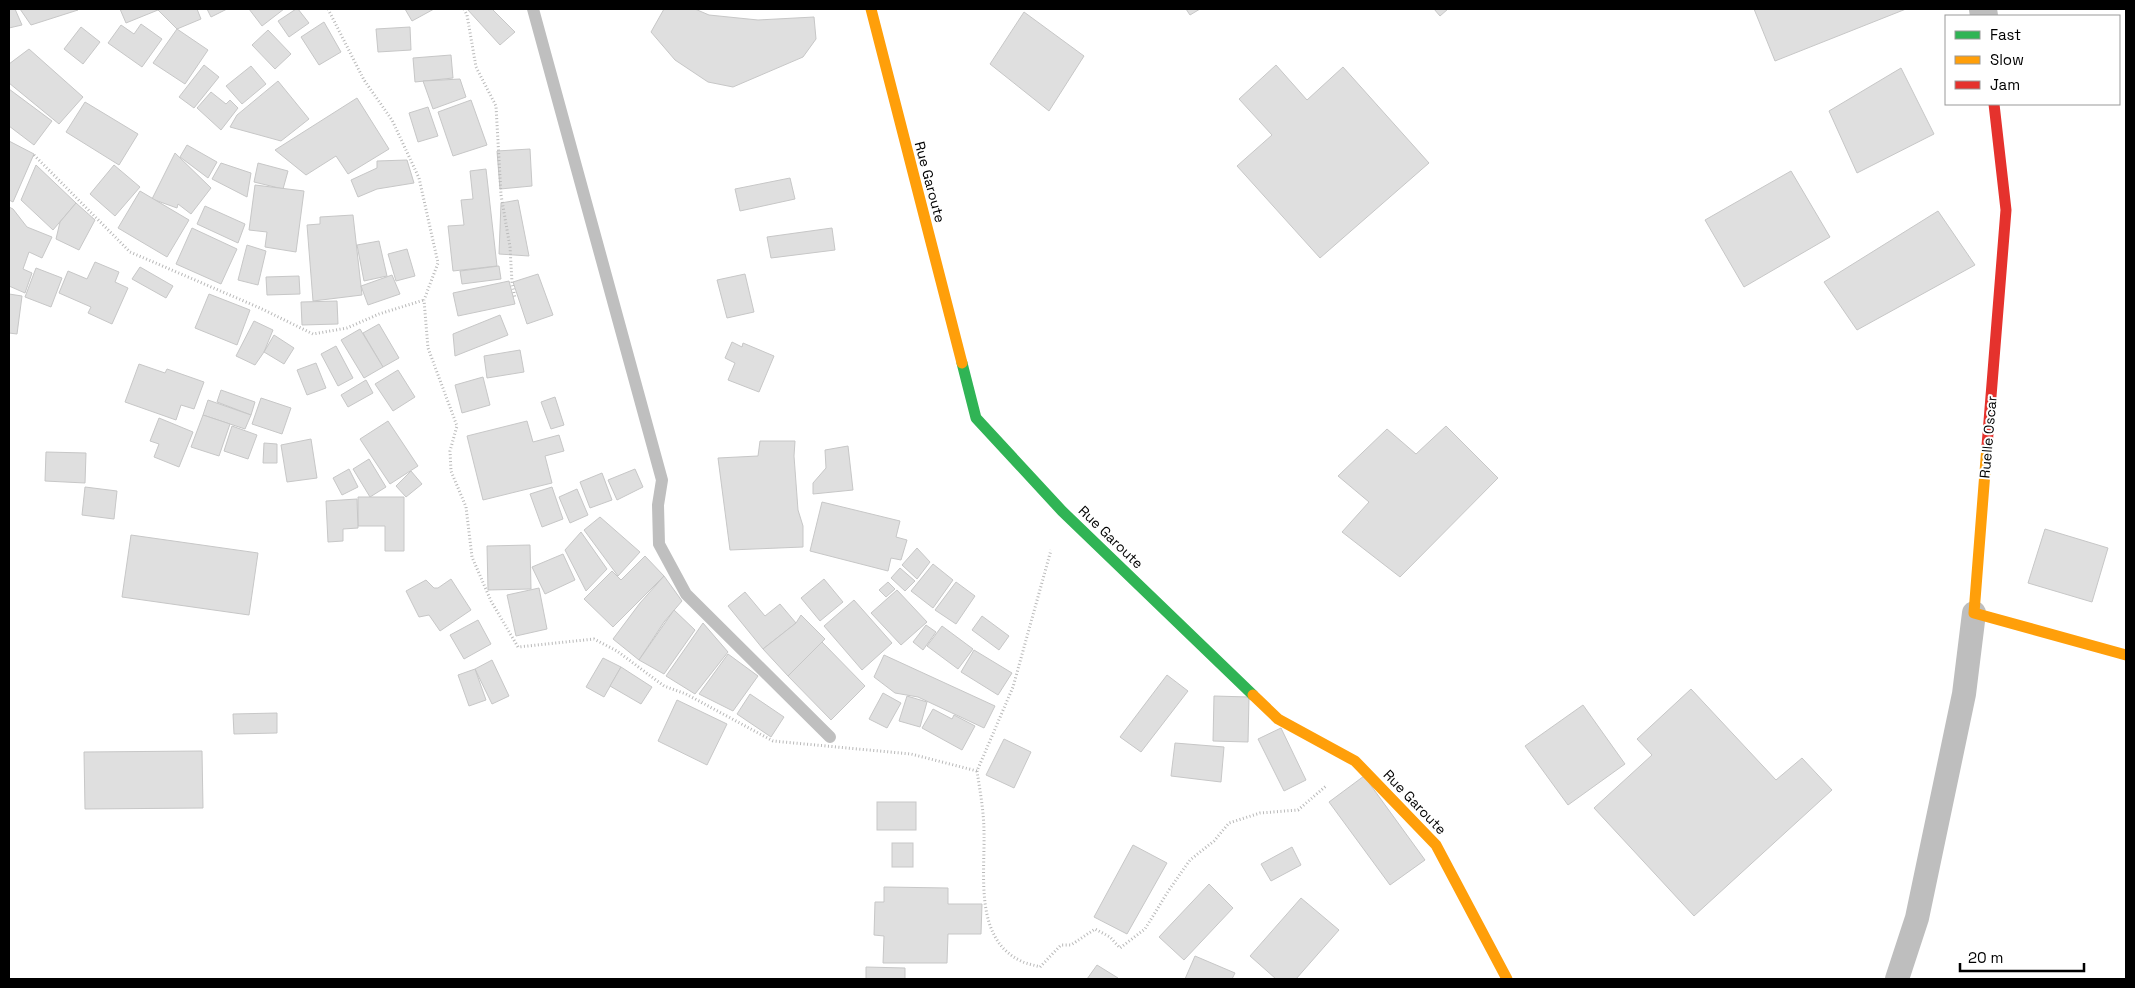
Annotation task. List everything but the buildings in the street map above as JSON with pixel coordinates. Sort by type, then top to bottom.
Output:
[{"type":"street","name":"Rue Garoute","points":[[871,9],[976,418],[1062,511],[1278,719],[1355,761],[1436,845],[1507,979]]},
{"type":"street","name":"Ruelle Oscar","points":[[1974,613],[2006,210],[1994,105]]},
{"type":"street","points":[[1974,613],[2126,655]]},
{"type":"lane","points":[[1897,979],[1917,918],[1962,704],[1974,613]]},
{"type":"path","points":[[328,9],[364,80],[392,120],[419,178],[438,263],[424,300],[428,348],[457,426],[450,451],[451,471],[466,507],[472,557],[491,601],[518,648],[594,639],[616,651],[664,686],[686,694],[773,741],[910,754],[977,772]]},
{"type":"path","points":[[464,9],[467,15],[476,67],[496,106],[501,195],[510,248],[515,298]]},
{"type":"path","points":[[34,155],[130,252],[260,308],[313,334],[347,328],[379,314],[424,300]]},
{"type":"path","points":[[1062,511],[1013,687],[977,772],[984,830],[984,886],[988,922],[1002,947],[1021,961],[1040,967],[1062,945],[1071,945],[1096,929],[1110,937],[1120,948],[1145,929],[1190,860],[1214,841],[1229,823],[1260,813],[1298,810],[1355,761]]},
{"type":"waterway","points":[[533,9],[662,480],[658,505],[659,544],[686,594],[830,737]]},
{"type":"traffic: fast","points":[[962,363],[976,418],[1062,511],[1253,695]]},
{"type":"traffic: slow","points":[[871,9],[962,363]]},
{"type":"traffic: slow","points":[[1987,446],[1974,613],[2126,655]]},
{"type":"traffic: slow","points":[[1253,695],[1278,719],[1355,761],[1436,845],[1507,979]]},
{"type":"traffic: jam","points":[[1987,446],[2006,210],[1994,105]]}]
